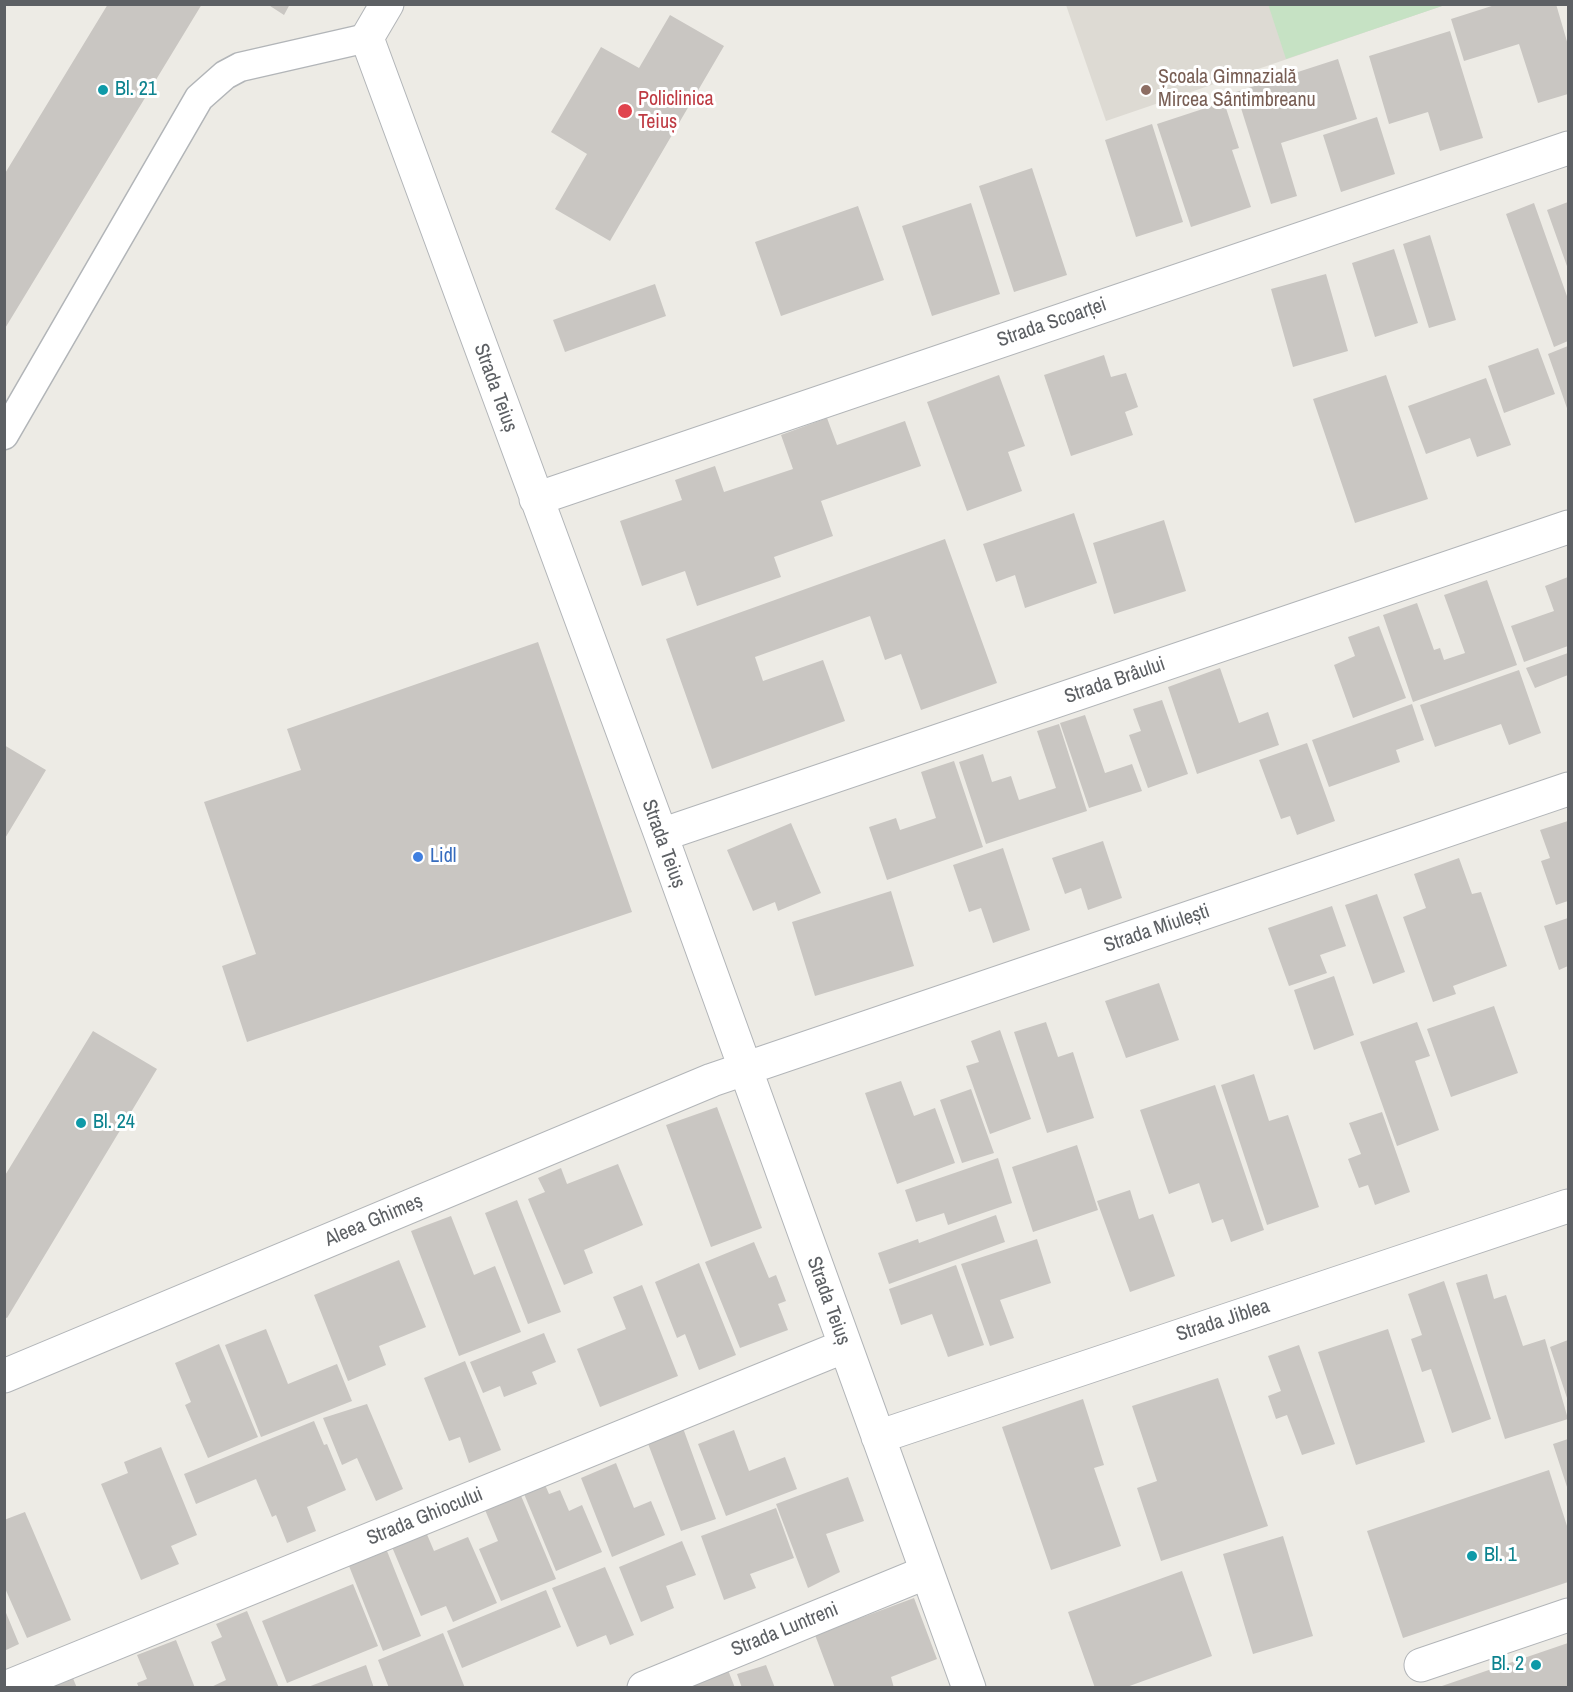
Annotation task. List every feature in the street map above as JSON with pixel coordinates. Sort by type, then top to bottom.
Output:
[{"type":"street","points":[[367,38],[387,4]]},
{"type":"street","name":"Strada Teiuș","points":[[367,38],[661,835],[969,1688]]},
{"type":"street","name":"Strada Scoarței","points":[[536,499],[1569,148]]},
{"type":"street","name":"Strada Brâului","points":[[661,835],[1569,527]]},
{"type":"street","name":"Strada Miulești","points":[[745,1069],[1569,789]]},
{"type":"street","name":"Aleea Ghimeș","points":[[4,1376],[691,1089],[745,1069]]},
{"type":"street","name":"Strada Jiblea","points":[[878,1437],[1569,1206]]},
{"type":"street","name":"Strada Ghiocului","points":[[5,1688],[845,1347]]},
{"type":"street","name":"Strada Luntreni","points":[[644,1688],[927,1572]]},
{"type":"street","points":[[1421,1665],[1569,1615]]},
{"type":"lane","points":[[4,435],[199,98],[225,75],[240,67],[367,38]]},
{"type":"shaded area","name":"Școala Gimnazială Mircea Sântimbreanu","points":[[1066,5],[1445,5],[1106,121]]},
{"type":"green space","points":[[1268,4],[1445,4],[1445,5],[1286,59]]},
{"type":"building","name":"Bl. 21","points":[[108,4],[202,4],[4,330],[4,175]]},
{"type":"building","points":[[267,4],[290,4],[284,15]]},
{"type":"building","points":[[1498,4],[1556,4],[1568,45],[1568,94],[1538,103],[1519,44],[1464,61],[1451,19]]},
{"type":"building","name":"Policlinica Teiuș","points":[[670,15],[724,46],[610,241],[555,209],[587,154],[551,132],[601,47],[639,68]]},
{"type":"building","points":[[1450,31],[1483,138],[1440,151],[1428,112],[1389,124],[1369,56]]},
{"type":"building","points":[[1338,59],[1357,119],[1281,143],[1297,196],[1271,204],[1236,92]]},
{"type":"building","points":[[1224,102],[1239,148],[1232,150],[1251,207],[1191,227],[1157,124]]},
{"type":"building","points":[[1377,117],[1395,174],[1341,192],[1323,135]]},
{"type":"building","points":[[1152,124],[1183,222],[1136,237],[1105,140]]},
{"type":"building","points":[[1032,168],[1067,275],[1014,292],[979,186]]},
{"type":"building","points":[[1568,202],[1568,269],[1547,210]]},
{"type":"building","points":[[971,203],[1000,294],[932,316],[902,226]]},
{"type":"building","points":[[1534,203],[1568,299],[1568,341],[1554,347],[1506,214]]},
{"type":"building","points":[[858,206],[884,280],[781,316],[755,242]]},
{"type":"building","points":[[1430,235],[1456,320],[1429,328],[1403,244]]},
{"type":"building","points":[[1394,249],[1418,323],[1375,337],[1352,263]]},
{"type":"building","points":[[1326,274],[1348,351],[1293,367],[1271,289]]},
{"type":"building","points":[[655,284],[666,316],[565,352],[553,320]]},
{"type":"building","points":[[1568,346],[1568,411],[1548,354]]},
{"type":"building","points":[[1538,348],[1555,394],[1504,413],[1488,366]]},
{"type":"building","points":[[1104,355],[1111,377],[1126,373],[1138,407],[1125,412],[1133,435],[1071,456],[1044,375]]},
{"type":"building","points":[[999,375],[1025,446],[1008,452],[1022,491],[967,511],[927,402]]},
{"type":"building","points":[[1386,375],[1428,499],[1355,523],[1313,399]]},
{"type":"building","points":[[1486,378],[1511,445],[1477,457],[1470,438],[1426,454],[1408,406]]},
{"type":"building","points":[[827,418],[837,445],[905,421],[921,466],[821,501],[833,536],[774,557],[781,577],[697,606],[685,571],[642,586],[620,521],[682,500],[675,480],[715,466],[724,492],[793,469],[781,435]]},
{"type":"building","points":[[1074,513],[1097,583],[1025,608],[1015,575],[996,582],[983,544]]},
{"type":"building","points":[[1164,520],[1186,591],[1114,614],[1093,543]]},
{"type":"building","points":[[945,539],[997,683],[921,710],[901,654],[885,660],[870,616],[755,657],[763,681],[823,660],[845,721],[712,769],[666,639]]},
{"type":"building","points":[[1568,577],[1568,646],[1524,662],[1511,626],[1554,611],[1545,586]]},
{"type":"building","points":[[1487,580],[1517,665],[1413,702],[1383,615],[1417,603],[1434,650],[1440,648],[1444,660],[1465,653],[1444,595]]},
{"type":"building","points":[[1379,626],[1406,698],[1353,718],[1334,665],[1355,656],[1348,637]]},
{"type":"building","name":"Lidl","points":[[538,642],[632,912],[247,1042],[222,966],[256,954],[204,802],[301,770],[287,729]]},
{"type":"building","points":[[1568,653],[1568,675],[1535,688],[1526,668]]},
{"type":"building","points":[[1220,668],[1239,723],[1268,712],[1279,745],[1197,774],[1168,687]]},
{"type":"building","points":[[1519,670],[1541,733],[1509,745],[1501,724],[1435,747],[1420,705]]},
{"type":"building","points":[[1162,700],[1188,774],[1148,788],[1129,735],[1141,731],[1133,709]]},
{"type":"building","points":[[1412,704],[1424,740],[1396,750],[1400,762],[1329,787],[1312,740]]},
{"type":"building","points":[[1085,715],[1105,773],[1132,764],[1142,791],[1089,808],[1060,723]]},
{"type":"building","points":[[1059,724],[1087,811],[986,844],[959,762],[983,754],[992,782],[1011,776],[1019,800],[1056,788],[1037,731]]},
{"type":"building","points":[[1307,743],[1335,821],[1297,835],[1290,816],[1281,819],[1259,760]]},
{"type":"building","points":[[4,745],[46,770],[4,840]]},
{"type":"building","points":[[954,761],[983,847],[887,880],[869,827],[896,818],[900,830],[936,818],[921,772]]},
{"type":"building","points":[[1568,821],[1568,901],[1556,905],[1541,861],[1550,858],[1540,830]]},
{"type":"building","points":[[791,823],[821,893],[778,911],[775,902],[753,911],[727,850]]},
{"type":"building","points":[[1103,841],[1122,898],[1088,910],[1081,888],[1065,894],[1052,858]]},
{"type":"building","points":[[1003,848],[1030,930],[993,943],[981,908],[969,912],[953,865]]},
{"type":"building","points":[[1459,858],[1472,894],[1481,892],[1507,966],[1453,986],[1456,994],[1433,1002],[1403,917],[1426,908],[1414,874]]},
{"type":"building","points":[[891,891],[914,966],[815,996],[792,922]]},
{"type":"building","points":[[1377,894],[1405,972],[1373,984],[1345,905]]},
{"type":"building","points":[[1332,906],[1346,946],[1320,955],[1327,973],[1289,986],[1268,928]]},
{"type":"building","points":[[1568,918],[1568,966],[1559,970],[1544,926]]},
{"type":"building","points":[[1334,976],[1354,1035],[1314,1050],[1294,990]]},
{"type":"building","points":[[1159,983],[1179,1040],[1126,1058],[1105,1001]]},
{"type":"building","points":[[1494,1006],[1518,1073],[1451,1097],[1427,1029]]},
{"type":"building","points":[[1046,1022],[1058,1057],[1073,1052],[1094,1118],[1047,1133],[1014,1032]]},
{"type":"building","points":[[1417,1022],[1430,1056],[1415,1061],[1439,1130],[1397,1146],[1360,1042]]},
{"type":"building","points":[[1000,1030],[1031,1119],[990,1134],[966,1066],[979,1062],[971,1041]]},
{"type":"building","name":"Bl. 24","points":[[93,1031],[157,1069],[7,1318],[4,1317],[4,1177]]},
{"type":"building","points":[[1254,1074],[1269,1121],[1288,1115],[1319,1207],[1267,1225],[1221,1085]]},
{"type":"building","points":[[901,1081],[914,1116],[935,1108],[955,1163],[897,1184],[865,1093]]},
{"type":"building","points":[[1215,1085],[1264,1230],[1231,1242],[1223,1219],[1212,1223],[1199,1183],[1169,1194],[1140,1110]]},
{"type":"building","points":[[971,1089],[994,1153],[962,1163],[940,1100]]},
{"type":"building","points":[[717,1107],[762,1228],[711,1247],[666,1125]]},
{"type":"building","points":[[1382,1112],[1410,1192],[1375,1205],[1368,1185],[1359,1188],[1348,1159],[1361,1154],[1349,1123]]},
{"type":"building","points":[[1077,1145],[1098,1210],[1033,1232],[1012,1167]]},
{"type":"building","points":[[998,1158],[1012,1203],[948,1225],[944,1213],[916,1222],[905,1190]]},
{"type":"building","points":[[618,1164],[643,1225],[584,1250],[593,1273],[564,1285],[528,1199],[545,1192],[538,1178],[561,1168],[567,1184]]},
{"type":"building","points":[[1130,1190],[1139,1219],[1153,1214],[1175,1276],[1130,1292],[1097,1201]]},
{"type":"building","points":[[517,1200],[561,1312],[528,1324],[485,1213]]},
{"type":"building","points":[[996,1215],[1005,1242],[889,1284],[878,1253],[918,1239],[919,1243]]},
{"type":"building","points":[[451,1216],[474,1275],[495,1266],[521,1332],[459,1356],[411,1231]]},
{"type":"building","points":[[1037,1239],[1051,1283],[1000,1300],[1014,1338],[990,1346],[961,1264]]},
{"type":"building","points":[[754,1242],[769,1278],[776,1275],[786,1301],[778,1304],[788,1330],[740,1348],[705,1262]]},
{"type":"building","points":[[399,1260],[426,1327],[379,1346],[386,1365],[348,1381],[314,1295]]},
{"type":"building","points":[[699,1263],[736,1355],[699,1370],[685,1334],[677,1338],[655,1282]]},
{"type":"building","points":[[956,1265],[984,1345],[948,1357],[932,1314],[901,1325],[889,1289]]},
{"type":"building","points":[[1487,1274],[1494,1299],[1506,1295],[1523,1346],[1545,1339],[1568,1419],[1505,1439],[1456,1283]]},
{"type":"building","points":[[1444,1281],[1491,1419],[1452,1433],[1431,1369],[1422,1372],[1411,1339],[1422,1335],[1408,1294]]},
{"type":"building","points":[[642,1285],[678,1376],[600,1407],[577,1349],[626,1329],[613,1297]]},
{"type":"building","points":[[266,1329],[288,1384],[337,1364],[352,1401],[261,1437],[225,1345]]},
{"type":"building","points":[[1388,1329],[1425,1442],[1356,1465],[1318,1352]]},
{"type":"building","points":[[544,1333],[556,1362],[532,1372],[537,1384],[504,1397],[500,1386],[483,1393],[470,1362]]},
{"type":"building","points":[[1568,1340],[1568,1401],[1550,1347]]},
{"type":"building","points":[[219,1344],[258,1437],[208,1458],[185,1405],[191,1402],[175,1363]]},
{"type":"building","points":[[1299,1345],[1335,1444],[1302,1455],[1287,1415],[1276,1419],[1268,1396],[1281,1391],[1268,1356]]},
{"type":"building","points":[[465,1361],[501,1450],[469,1463],[460,1437],[449,1441],[424,1378]]},
{"type":"building","points":[[1218,1378],[1268,1526],[1161,1561],[1137,1488],[1157,1481],[1132,1406]]},
{"type":"building","points":[[1083,1399],[1104,1465],[1094,1468],[1121,1546],[1051,1570],[1002,1427]]},
{"type":"building","points":[[367,1404],[403,1489],[376,1501],[357,1458],[342,1465],[323,1418]]},
{"type":"building","points":[[314,1421],[324,1445],[327,1444],[346,1490],[307,1507],[316,1531],[287,1543],[276,1515],[272,1517],[256,1479],[196,1504],[184,1474]]},
{"type":"building","points":[[683,1428],[716,1519],[681,1531],[647,1441]]},
{"type":"building","points":[[734,1430],[749,1471],[785,1457],[797,1489],[726,1516],[698,1444]]},
{"type":"building","points":[[1568,1439],[1568,1490],[1553,1444]]},
{"type":"building","points":[[161,1447],[197,1535],[171,1546],[179,1564],[141,1580],[101,1484],[128,1473],[124,1462]]},
{"type":"building","points":[[616,1463],[634,1508],[651,1501],[665,1535],[612,1557],[581,1478]]},
{"type":"building","name":"Bl. 1","points":[[1549,1470],[1568,1529],[1568,1582],[1403,1638],[1367,1531]]},
{"type":"building","points":[[848,1477],[864,1521],[826,1534],[840,1572],[808,1588],[776,1504]]},
{"type":"building","points":[[543,1480],[549,1494],[560,1490],[569,1511],[582,1505],[602,1552],[556,1571],[522,1489]]},
{"type":"building","points":[[519,1491],[556,1579],[501,1601],[479,1549],[498,1541],[483,1505]]},
{"type":"building","points":[[776,1508],[794,1558],[750,1574],[756,1588],[724,1600],[701,1536]]},
{"type":"building","points":[[25,1512],[71,1620],[27,1638],[4,1586],[4,1520]]},
{"type":"building","points":[[426,1532],[434,1551],[468,1537],[497,1603],[453,1622],[446,1606],[421,1616],[392,1547]]},
{"type":"building","points":[[1283,1536],[1313,1636],[1253,1654],[1223,1554]]},
{"type":"building","points":[[682,1541],[696,1575],[666,1586],[674,1608],[641,1622],[619,1567]]},
{"type":"building","points":[[385,1546],[421,1636],[383,1651],[347,1561]]},
{"type":"building","points":[[605,1567],[634,1635],[610,1645],[606,1635],[577,1647],[552,1588]]},
{"type":"building","points":[[1182,1571],[1212,1656],[1124,1688],[1095,1688],[1068,1612]]},
{"type":"building","points":[[353,1584],[378,1646],[287,1683],[262,1621]]},
{"type":"building","points":[[546,1590],[561,1627],[462,1668],[447,1631]]},
{"type":"building","points":[[914,1598],[937,1659],[891,1677],[894,1688],[835,1688],[815,1635]]},
{"type":"building","points":[[4,1608],[19,1644],[4,1651]]},
{"type":"building","points":[[247,1611],[279,1688],[209,1688],[226,1680],[211,1642],[222,1637],[216,1624]]},
{"type":"building","points":[[443,1633],[465,1688],[389,1688],[378,1660]]},
{"type":"building","points":[[176,1640],[195,1688],[139,1688],[137,1683],[147,1679],[137,1655]]},
{"type":"building","name":"Bl. 2","points":[[1568,1643],[1568,1688],[1439,1688],[1439,1687]]},
{"type":"building","points":[[366,1665],[374,1688],[308,1688],[308,1687]]},
{"type":"building","points":[[766,1665],[775,1688],[742,1688],[737,1674]]},
{"type":"building","points":[[728,1670],[735,1688],[686,1688]]},
{"type":"building","points":[[70,1671],[77,1688],[31,1688]]},
{"type":"place","name":"Bl. 21","points":[[103,90]]},
{"type":"place","name":"Școala Gimnazială Mircea Sântimbreanu","points":[[1146,90]]},
{"type":"place","name":"Policlinica Teiuș","points":[[625,111]]},
{"type":"place","name":"Lidl","points":[[418,857]]},
{"type":"place","name":"Bl. 24","points":[[81,1123]]},
{"type":"place","name":"Bl. 1","points":[[1472,1556]]},
{"type":"place","name":"Bl. 2","points":[[1536,1665]]}]
